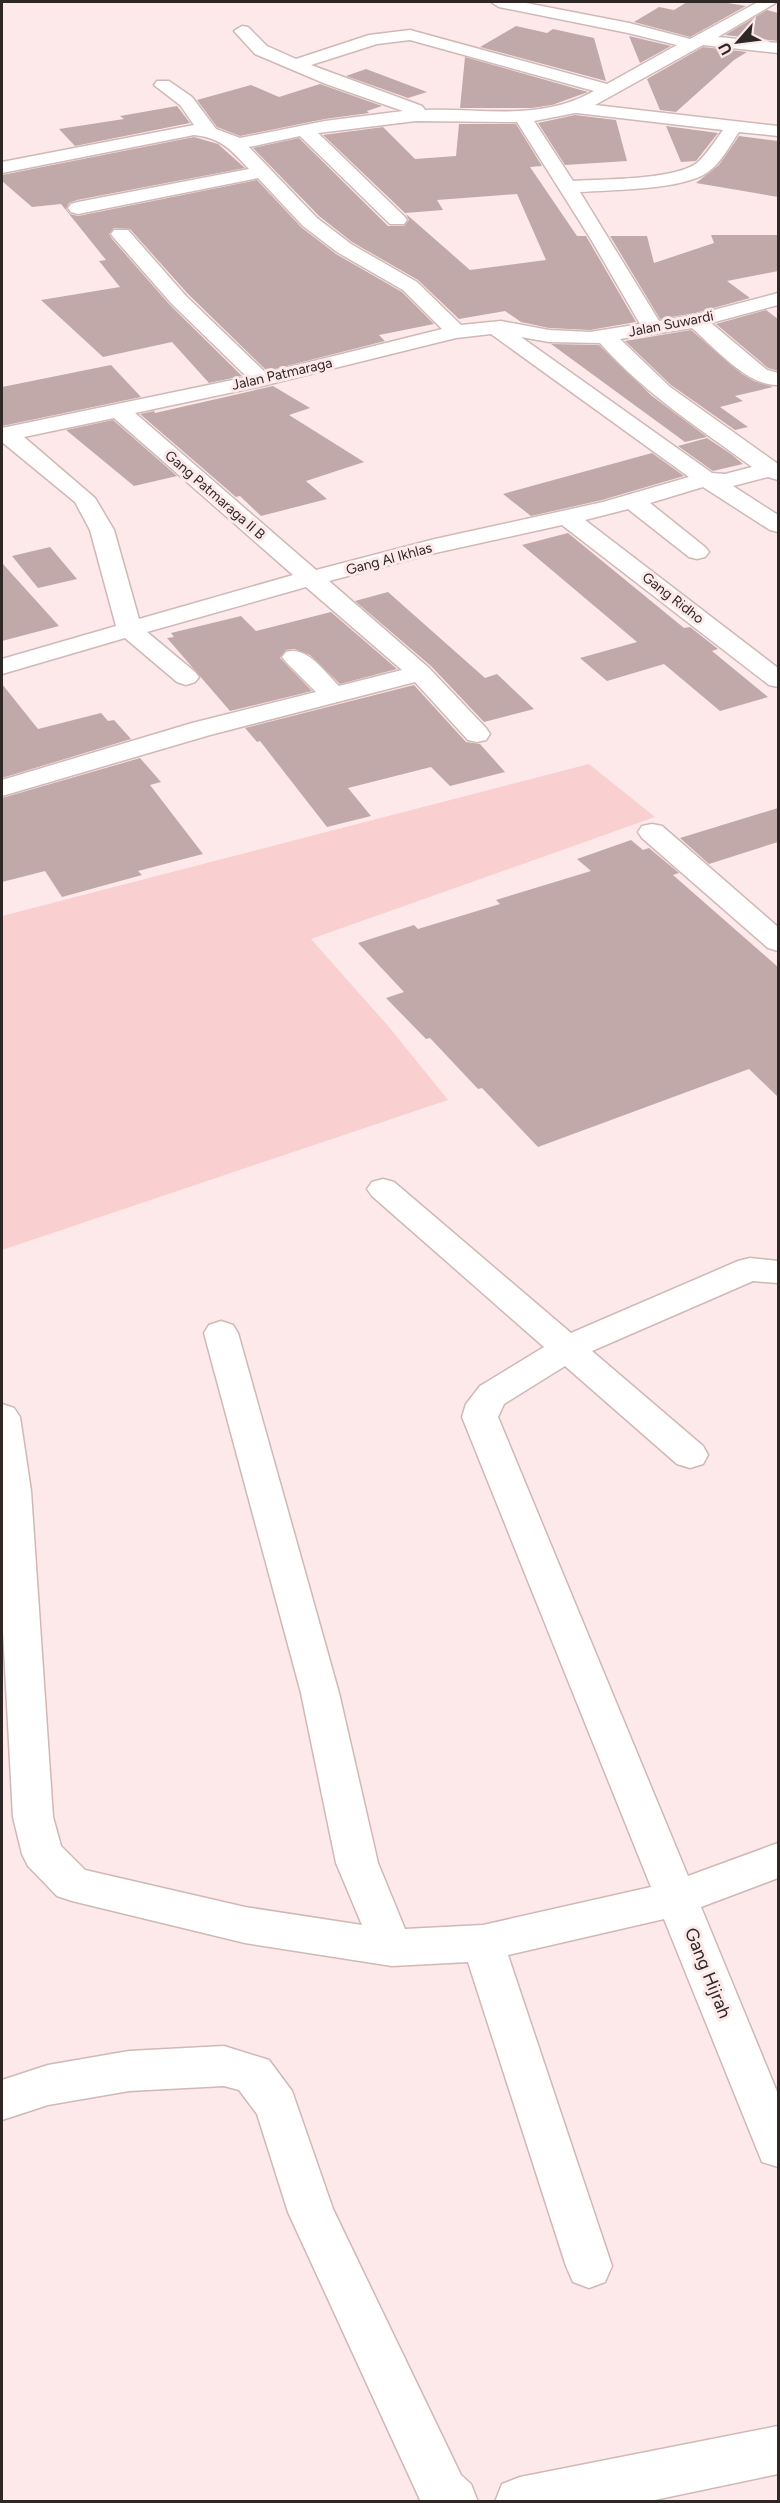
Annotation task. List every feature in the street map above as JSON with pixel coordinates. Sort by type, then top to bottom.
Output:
[{"type":"street","points":[[499,2],[696,42],[778,48]]},
{"type":"street","points":[[163,85],[186,102],[208,131],[220,138],[240,144],[304,130],[368,120],[432,115],[522,116],[577,108],[587,104],[770,2]]},
{"type":"street","points":[[242,31],[261,50],[294,65],[432,115]]},
{"type":"street","points":[[294,65],[375,39],[410,35],[609,90]]},
{"type":"street","points":[[577,108],[778,131]]},
{"type":"street","points":[[522,116],[568,187],[653,328]]},
{"type":"street","points":[[568,187],[665,179],[694,174],[702,168],[734,127]]},
{"type":"street","points":[[304,130],[397,220]]},
{"type":"street","points":[[2,167],[187,132],[208,131]]},
{"type":"street","points":[[240,144],[238,147],[260,172],[310,222],[344,248],[410,286],[456,332]]},
{"type":"street","points":[[78,208],[260,172]]},
{"type":"street","points":[[121,234],[179,300],[262,380]]},
{"type":"street","name":"Jalan Suwardi","points":[[563,336],[578,339],[606,336],[696,321],[778,299]]},
{"type":"street","points":[[696,321],[759,375],[778,379]]},
{"type":"street","points":[[491,327],[525,348],[706,479],[778,525]]},
{"type":"street","name":"Jalan Patmaraga","points":[[4,434],[262,380],[456,332],[491,327],[563,336]]},
{"type":"street","points":[[525,348],[563,336]]},
{"type":"street","points":[[606,336],[628,362],[668,396],[774,471]]},
{"type":"street","name":"Gang Patmaraga II B","points":[[118,410],[420,673],[477,734]]},
{"type":"street","points":[[4,434],[84,498],[102,530],[129,629],[186,677]]},
{"type":"street","name":"Gang Al Ikhlas","points":[[2,667],[283,584],[313,579],[433,547],[567,517],[706,479],[725,481],[774,471]]},
{"type":"street","points":[[631,500],[697,552]]},
{"type":"street","name":"Gang Ridho","points":[[567,517],[778,680]]},
{"type":"street","points":[[295,657],[333,695]]},
{"type":"street","points":[[2,788],[201,729],[420,673]]},
{"type":"street","points":[[652,832],[778,942]]},
{"type":"street","points":[[383,1189],[690,1455]]},
{"type":"street","points":[[568,1348],[750,1269],[778,1272]]},
{"type":"street","points":[[221,1333],[320,1693],[357,1863],[392,1948]]},
{"type":"street","name":"Gang Hijrah","points":[[568,1348],[510,1386],[492,1395],[484,1404],[480,1417],[778,2147]]},
{"type":"street","points":[[2,1417],[14,1491],[33,1817],[43,1854],[72,1884],[244,1925],[392,1948],[483,1943],[678,1898],[778,1860]]},
{"type":"street","points":[[483,1943],[589,2266]]},
{"type":"street","points":[[2,2100],[48,2085],[129,2071],[224,2066],[253,2074],[276,2105],[311,2212],[443,2493],[453,2502]]},
{"type":"street","points":[[520,2502],[778,2450]]},
{"type":"shaded area","points":[[589,764],[655,817],[311,939],[389,1027],[448,1100],[2,1250],[2,916]]},
{"type":"building","points":[[687,2],[722,2],[746,6],[690,37],[634,22],[659,7],[674,10]]},
{"type":"building","points":[[767,10],[778,13],[778,41],[725,35]]},
{"type":"building","points":[[516,26],[547,33],[553,29],[594,38],[606,81],[480,47]]},
{"type":"building","points":[[629,36],[671,46],[640,63]]},
{"type":"building","points":[[703,47],[747,52],[734,60],[676,112],[660,110],[647,79]]},
{"type":"building","points":[[465,57],[588,92],[552,105],[532,108],[460,108]]},
{"type":"building","points":[[366,69],[427,92],[408,98],[346,76]]},
{"type":"building","points":[[320,84],[382,106],[367,111],[369,113],[325,119],[240,136],[217,127],[197,100],[251,85],[279,97]]},
{"type":"building","points":[[177,106],[190,123],[75,146],[59,129],[124,119],[120,116]]},
{"type":"building","points":[[575,115],[616,120],[627,161],[565,165],[538,123]]},
{"type":"building","points":[[459,124],[516,124],[542,166],[530,167],[577,236],[586,236],[636,322],[590,330],[549,328],[521,322],[505,311],[459,319],[418,280],[352,242],[319,216],[253,148],[299,138],[388,226],[404,226],[409,220],[406,214],[323,135],[383,127],[415,159],[456,156]],"holes":[[[517,194],[546,260],[470,270],[405,213],[443,210],[437,200]]]},
{"type":"building","points":[[666,126],[718,133],[696,161],[681,162]]},
{"type":"building","points":[[739,136],[778,141],[778,197],[696,183],[719,165]]},
{"type":"building","points":[[194,137],[218,144],[245,168],[77,200],[69,203],[66,209],[70,214],[78,216],[257,180],[302,228],[336,254],[402,292],[434,324],[379,335],[385,341],[267,371],[188,294],[130,229],[114,228],[109,234],[112,239],[170,305],[242,376],[209,383],[172,342],[103,357],[41,300],[120,287],[99,261],[106,260],[61,204],[32,207],[2,181],[2,175]]},
{"type":"building","points":[[711,235],[778,235],[778,271],[727,281],[750,298],[695,313],[660,319],[610,236],[647,236],[654,263],[714,243]]},
{"type":"building","points":[[766,310],[778,319],[778,371],[768,368],[716,324]]},
{"type":"building","points":[[691,330],[742,374],[754,381],[773,387],[735,396],[743,401],[720,407],[748,427],[735,430],[671,385],[625,341]]},
{"type":"building","points":[[551,344],[599,345],[652,396],[707,437],[685,442]]},
{"type":"building","points":[[111,365],[141,397],[2,426],[2,387]]},
{"type":"building","points":[[273,386],[310,408],[289,415],[364,462],[306,481],[327,499],[261,516],[140,414],[154,411],[155,413]]},
{"type":"building","points":[[113,420],[177,476],[134,486],[66,430]]},
{"type":"building","points":[[707,438],[743,464],[713,471],[678,446]]},
{"type":"building","points":[[652,453],[684,476],[602,500],[531,516],[503,494]]},
{"type":"building","points":[[568,533],[684,628],[690,627],[718,649],[712,651],[768,697],[720,711],[664,664],[607,681],[580,658],[637,642],[522,545]]},
{"type":"building","points":[[50,547],[77,579],[38,588],[12,556]]},
{"type":"building","points":[[2,563],[59,626],[2,641]]},
{"type":"building","points":[[388,592],[485,678],[497,674],[534,709],[484,722],[431,666],[355,601]]},
{"type":"building","points":[[331,612],[397,669],[340,684],[310,655],[294,649],[286,650],[280,658],[312,691],[230,711],[167,638],[174,637],[171,633],[241,616],[256,631]]},
{"type":"building","points":[[2,684],[38,729],[101,713],[108,721],[114,720],[131,739],[2,778]]},
{"type":"building","points":[[414,685],[466,742],[480,744],[505,772],[450,786],[431,767],[348,788],[371,816],[327,827],[260,741],[257,742],[245,728]]},
{"type":"building","points":[[140,758],[161,782],[150,785],[203,854],[138,871],[142,875],[62,897],[45,871],[2,882],[2,798]]},
{"type":"building","points":[[778,808],[778,842],[709,864],[680,838]]},
{"type":"building","points":[[631,840],[643,850],[649,848],[679,873],[673,875],[778,967],[778,1097],[749,1069],[538,1147],[482,1088],[478,1089],[430,1038],[426,1039],[386,998],[404,992],[358,943],[414,925],[418,929],[500,904],[496,900],[591,871],[577,859]]}]
